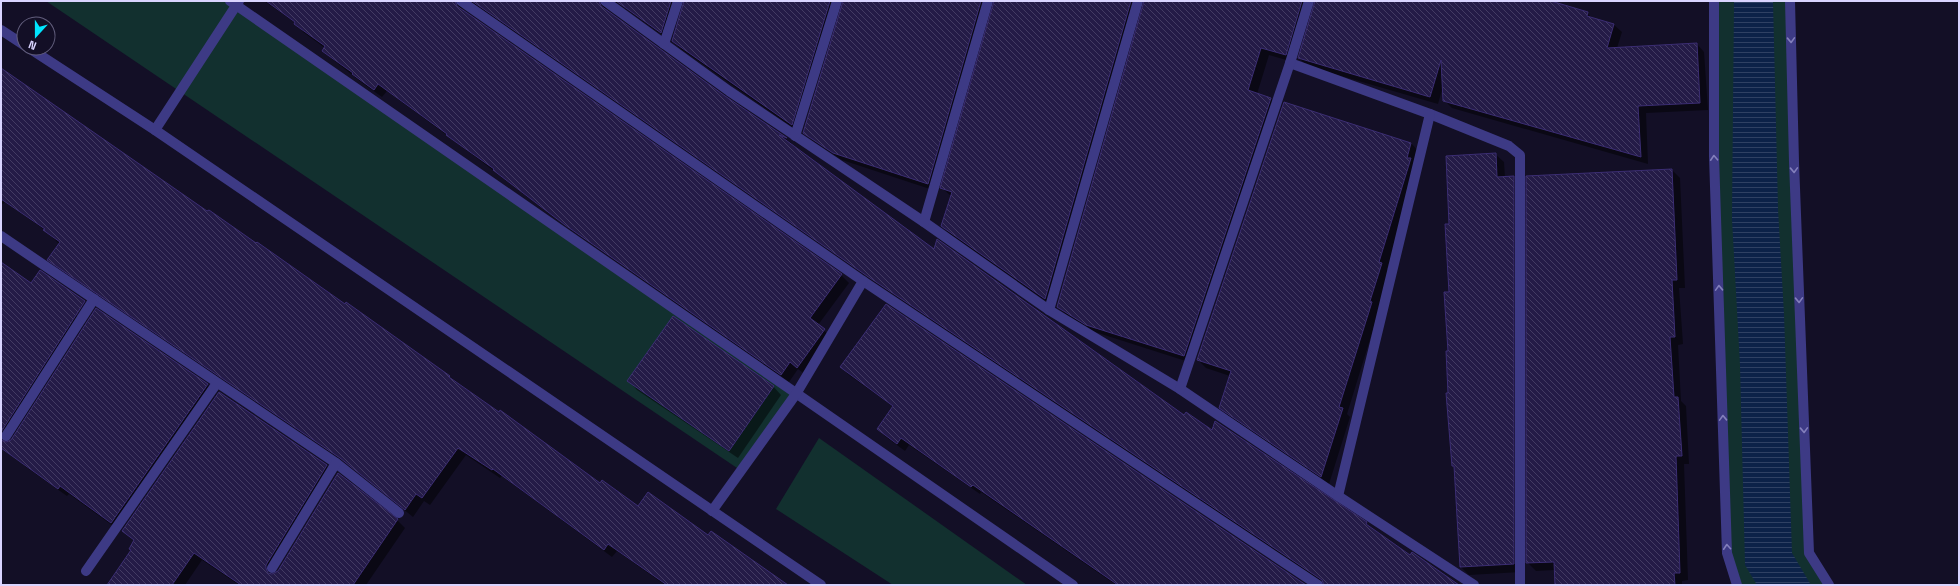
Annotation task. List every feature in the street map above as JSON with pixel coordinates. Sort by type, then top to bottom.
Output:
[{"type":"street","points":[[461,1],[863,281],[1318,585]]},
{"type":"street","points":[[604,1],[729,91],[924,222],[1049,310],[1180,389],[1338,496],[1474,585]]},
{"type":"street","points":[[664,44],[678,1]]},
{"type":"street","points":[[795,136],[837,1]]},
{"type":"street","points":[[924,222],[988,1]]},
{"type":"street","points":[[1049,310],[1138,1]]},
{"type":"street","points":[[1180,389],[1290,64],[1309,1]]},
{"type":"street","points":[[1714,1],[1714,156],[1727,553],[1737,585]]},
{"type":"street","points":[[1790,1],[1794,162],[1809,553],[1829,585]]},
{"type":"street","points":[[155,130],[235,3],[1073,585]]},
{"type":"street","points":[[1,30],[16,40]]},
{"type":"street","points":[[41,56],[155,130],[712,512],[821,585]]},
{"type":"street","points":[[1290,64],[1430,114],[1509,146],[1520,155],[1520,585]]},
{"type":"street","points":[[1338,496],[1430,114]]},
{"type":"street","points":[[1,236],[336,464],[399,513]]},
{"type":"street","points":[[712,512],[796,394],[863,281]]},
{"type":"street","points":[[6,436],[94,299]]},
{"type":"street","points":[[86,571],[217,383]]},
{"type":"street","points":[[272,568],[336,464]]},
{"type":"green space","points":[[46,1],[230,1],[796,394],[740,470]]},
{"type":"green space","points":[[1714,1],[1790,1],[1809,553],[1829,585],[1737,585],[1727,553]]},
{"type":"green space","points":[[819,438],[1027,585],[893,585],[776,509]]},
{"type":"water","points":[[1734,1],[1773,1],[1778,209],[1784,314],[1792,553],[1811,585],[1757,585],[1745,565],[1740,365],[1732,219]]},
{"type":"building","points":[[266,1],[455,1],[457,6],[842,274],[810,318],[825,329],[797,368],[790,362],[781,375],[565,225],[493,170],[494,169],[378,84],[374,90],[322,51],[325,46],[294,24],[295,22]]},
{"type":"building","points":[[472,1],[599,1],[601,6],[725,96],[787,138],[779,135],[934,249],[937,239],[1184,415],[1186,412],[1212,430],[1215,421],[1367,522],[1366,524],[1410,555],[1412,552],[1459,585],[1324,585],[1322,580],[867,276]]},
{"type":"building","points":[[616,1],[671,1],[661,33]]},
{"type":"building","points":[[684,1],[830,1],[792,125],[672,41]]},
{"type":"building","points":[[843,1],[981,1],[928,184],[833,153],[803,133]]},
{"type":"building","points":[[994,1],[1131,1],[1045,299],[941,226],[952,192],[940,188]]},
{"type":"building","points":[[1144,1],[1302,1],[1286,55],[1261,48],[1248,90],[1271,98],[1184,356],[1086,325],[1057,307]]},
{"type":"building","points":[[1315,1],[1551,1],[1588,12],[1587,16],[1614,24],[1607,48],[1697,43],[1700,103],[1638,106],[1641,157],[1443,101],[1441,60],[1430,97],[1298,58]]},
{"type":"building","points":[[1,68],[207,211],[209,210],[256,243],[257,242],[345,304],[346,302],[450,376],[449,377],[499,412],[500,410],[600,483],[602,480],[638,506],[648,492],[708,535],[711,531],[788,585],[667,585],[608,544],[604,550],[493,469],[492,470],[458,448],[422,498],[416,494],[405,510],[340,458],[47,260],[60,242],[43,230],[45,229],[1,199]]},
{"type":"building","points":[[1284,102],[1411,143],[1407,158],[1411,158],[1379,262],[1382,263],[1370,301],[1372,302],[1339,407],[1343,408],[1321,477],[1219,408],[1231,371],[1197,360]]},
{"type":"building","points":[[1496,153],[1497,177],[1514,176],[1514,564],[1460,567],[1454,466],[1452,466],[1446,393],[1448,393],[1446,351],[1448,351],[1444,292],[1449,292],[1445,224],[1449,224],[1446,156]]},
{"type":"building","points":[[1672,169],[1677,280],[1672,280],[1675,337],[1670,337],[1674,397],[1678,397],[1682,456],[1676,456],[1680,573],[1674,573],[1675,585],[1555,585],[1554,562],[1526,563],[1526,176]]},
{"type":"building","points":[[1,262],[31,283],[40,270],[85,301],[1,432]]},
{"type":"building","points":[[886,304],[1306,585],[1118,585],[973,485],[971,487],[901,438],[897,444],[877,429],[893,406],[840,367]]},
{"type":"building","points":[[96,308],[208,384],[111,523],[60,486],[58,489],[1,448],[1,440],[6,442],[11,440]]},
{"type":"building","points":[[673,316],[774,386],[729,451],[627,381]]},
{"type":"building","points":[[219,392],[327,465],[266,565],[268,573],[272,574],[278,571],[338,473],[398,519],[353,585],[241,585],[194,553],[172,585],[107,585],[131,550],[129,549],[134,540],[122,531]]}]
